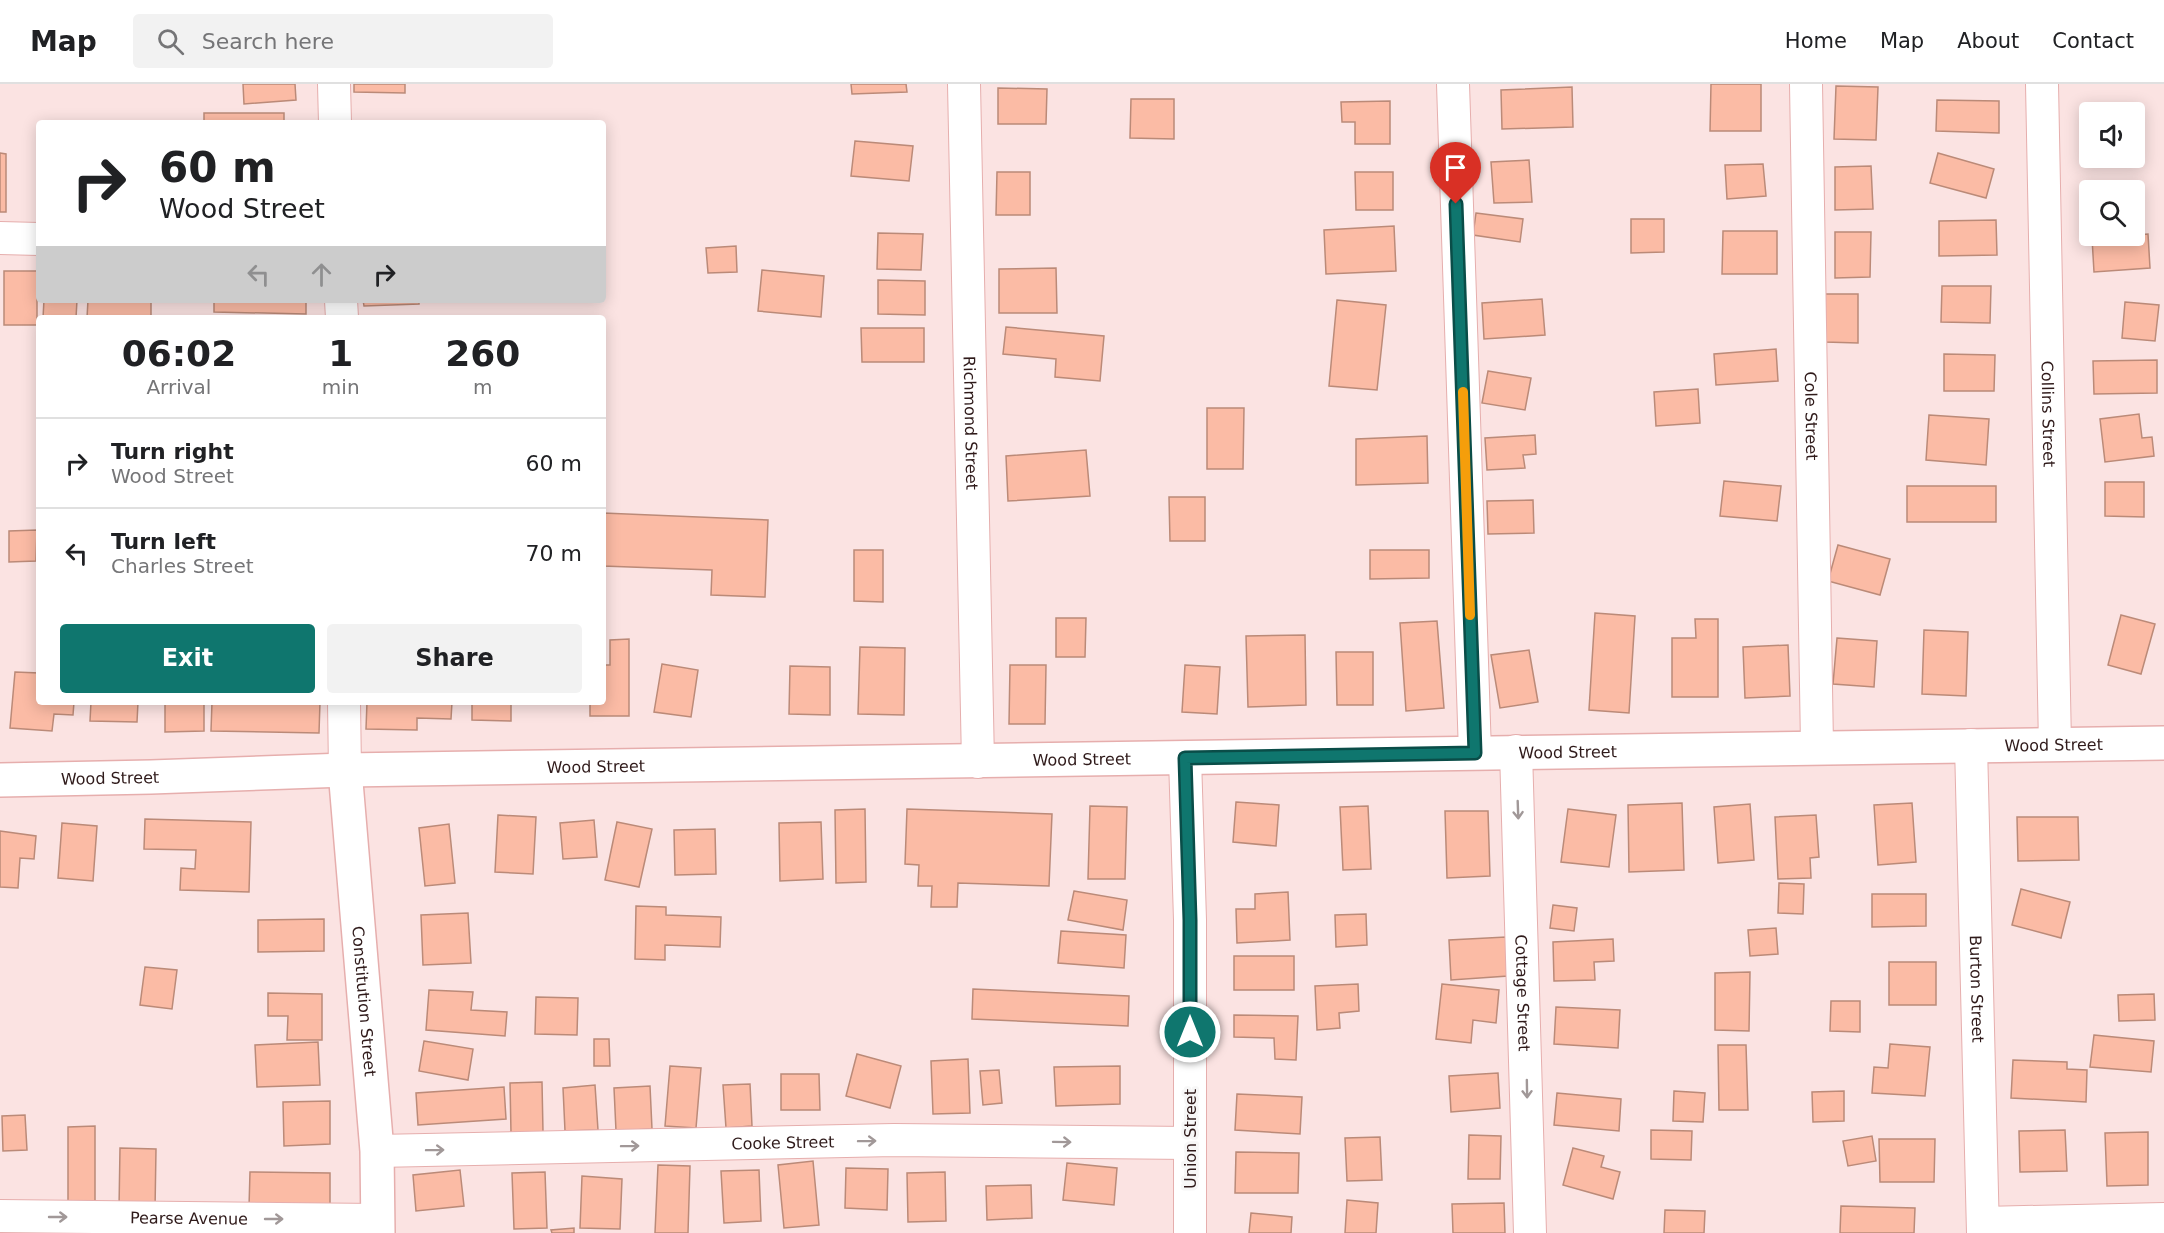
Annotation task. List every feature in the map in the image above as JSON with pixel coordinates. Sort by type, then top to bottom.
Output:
[{"type":"main road","name":"Wood Street","points":[[0,780],[345,770],[2164,742]]},
{"type":"main road","name":"Constitution Street","points":[[345,770],[377,1151],[378,1226]]},
{"type":"street","points":[[334,84],[335,120]]},
{"type":"street","name":"Richmond Street","points":[[964,84],[978,762]]},
{"type":"street","points":[[1453,84],[1475,753]]},
{"type":"street","name":"Cole Street","points":[[1806,84],[1817,746]]},
{"type":"street","name":"Collins Street","points":[[2042,84],[2055,745]]},
{"type":"street","points":[[0,238],[36,239]]},
{"type":"street","points":[[344,705],[345,770]]},
{"type":"street","name":"Burton Street","points":[[1971,745],[1983,1228]]},
{"type":"street","name":"Cottage Street","points":[[1516,751],[1530,1233]]},
{"type":"street","name":"Union Street","points":[[1185,758],[1190,920],[1190,1233]]},
{"type":"street","name":"Cooke Street","points":[[377,1151],[894,1140],[1190,1143]]},
{"type":"street","name":"Pearse Avenue","points":[[0,1216],[378,1226]]},
{"type":"street","points":[[1983,1228],[2164,1219]]},
{"type":"building","points":[[243,84],[295,84],[296,100],[244,104]]},
{"type":"building","points":[[354,84],[405,84],[405,93],[354,92]]},
{"type":"building","points":[[851,84],[906,84],[907,92],[852,94]]},
{"type":"building","points":[[1711,84],[1761,84],[1761,131],[1710,131]]},
{"type":"building","points":[[1836,86],[1878,87],[1876,140],[1834,139]]},
{"type":"building","points":[[1572,87],[1573,127],[1502,129],[1501,90]]},
{"type":"building","points":[[998,88],[1047,89],[1046,124],[998,124]]},
{"type":"building","points":[[1131,99],[1174,99],[1174,139],[1130,138]]},
{"type":"building","points":[[1937,100],[1999,101],[1999,133],[1936,131]]},
{"type":"building","points":[[1390,101],[1390,144],[1355,144],[1355,122],[1342,122],[1341,102]]},
{"type":"building","points":[[204,113],[284,113],[284,120],[204,120]]},
{"type":"building","points":[[855,141],[913,146],[909,181],[851,176]]},
{"type":"building","points":[[0,153],[6,154],[6,212],[0,212]]},
{"type":"building","points":[[1938,153],[1994,169],[1986,198],[1930,183]]},
{"type":"building","points":[[1529,160],[1532,202],[1494,203],[1491,162]]},
{"type":"building","points":[[1763,164],[1766,196],[1727,199],[1725,165]]},
{"type":"building","points":[[1871,166],[1873,209],[1835,210],[1835,167]]},
{"type":"building","points":[[997,172],[1030,172],[1030,215],[996,215]]},
{"type":"building","points":[[1355,172],[1393,172],[1393,210],[1356,210]]},
{"type":"building","points":[[1476,213],[1523,219],[1520,242],[1473,235]]},
{"type":"building","points":[[1631,219],[1664,219],[1664,252],[1631,253]]},
{"type":"building","points":[[1996,220],[1997,255],[1939,256],[1939,221]]},
{"type":"building","points":[[1394,226],[1396,271],[1326,274],[1324,230]]},
{"type":"building","points":[[1723,231],[1777,231],[1777,274],[1722,274]]},
{"type":"building","points":[[1835,232],[1871,232],[1870,277],[1835,278]]},
{"type":"building","points":[[878,233],[923,234],[921,270],[877,269]]},
{"type":"building","points":[[2145,234],[2148,234],[2150,268],[2094,272],[2092,246],[2145,246]]},
{"type":"building","points":[[736,246],[737,272],[708,273],[706,248]]},
{"type":"building","points":[[1056,268],[1057,313],[999,313],[999,269]]},
{"type":"building","points":[[762,270],[824,276],[821,317],[758,311]]},
{"type":"building","points":[[4,271],[36,271],[36,325],[4,325]]},
{"type":"building","points":[[878,280],[925,281],[925,315],[878,314]]},
{"type":"building","points":[[1942,286],[1991,286],[1990,323],[1941,322]]},
{"type":"building","points":[[1825,294],[1858,294],[1858,343],[1825,342]]},
{"type":"building","points":[[1542,299],[1545,335],[1484,339],[1482,303]]},
{"type":"building","points":[[1337,300],[1386,305],[1377,390],[1329,386]]},
{"type":"building","points":[[2125,302],[2159,305],[2155,341],[2122,338]]},
{"type":"building","points":[[44,303],[77,303],[76,315],[43,315]]},
{"type":"building","points":[[88,303],[151,303],[151,315],[87,315]]},
{"type":"building","points":[[214,303],[306,303],[306,314],[214,312]]},
{"type":"building","points":[[364,303],[419,303],[419,304],[364,306]]},
{"type":"building","points":[[1006,327],[1104,336],[1100,381],[1055,377],[1056,359],[1003,354]]},
{"type":"building","points":[[861,328],[924,328],[924,362],[862,362]]},
{"type":"building","points":[[1776,349],[1778,381],[1716,385],[1714,354]]},
{"type":"building","points":[[1944,354],[1995,355],[1994,391],[1944,391]]},
{"type":"building","points":[[2157,360],[2157,393],[2094,394],[2093,361]]},
{"type":"building","points":[[1488,371],[1531,378],[1525,410],[1482,403]]},
{"type":"building","points":[[1698,389],[1700,423],[1656,426],[1654,392]]},
{"type":"building","points":[[1207,408],[1244,408],[1243,469],[1207,469]]},
{"type":"building","points":[[2139,414],[2142,438],[2152,437],[2154,456],[2105,462],[2100,419]]},
{"type":"building","points":[[1929,415],[1989,419],[1986,465],[1926,460]]},
{"type":"building","points":[[1535,435],[1536,454],[1523,455],[1525,468],[1487,470],[1485,438]]},
{"type":"building","points":[[1427,436],[1428,483],[1356,485],[1356,439]]},
{"type":"building","points":[[1086,450],[1090,496],[1008,501],[1006,456]]},
{"type":"building","points":[[1724,481],[1781,486],[1777,521],[1720,516]]},
{"type":"building","points":[[2105,482],[2144,482],[2144,517],[2105,516]]},
{"type":"building","points":[[1907,486],[1996,486],[1996,522],[1907,522]]},
{"type":"building","points":[[1169,497],[1205,497],[1205,541],[1170,541]]},
{"type":"building","points":[[1533,500],[1534,533],[1488,534],[1487,501]]},
{"type":"building","points":[[606,513],[768,520],[765,597],[711,595],[712,570],[606,566]]},
{"type":"building","points":[[36,530],[36,561],[9,562],[9,531]]},
{"type":"building","points":[[1838,545],[1890,559],[1880,595],[1828,581]]},
{"type":"building","points":[[854,550],[883,550],[883,602],[854,601]]},
{"type":"building","points":[[1370,550],[1429,550],[1429,578],[1370,579]]},
{"type":"building","points":[[1595,613],[1635,616],[1629,713],[1589,710]]},
{"type":"building","points":[[2121,615],[2155,624],[2141,674],[2108,665]]},
{"type":"building","points":[[1056,618],[1086,618],[1085,657],[1056,657]]},
{"type":"building","points":[[1695,619],[1718,619],[1718,697],[1672,697],[1672,638],[1696,638]]},
{"type":"building","points":[[1437,621],[1444,708],[1406,711],[1400,623]]},
{"type":"building","points":[[1924,630],[1968,632],[1966,696],[1922,694]]},
{"type":"building","points":[[1305,635],[1306,705],[1248,707],[1246,636]]},
{"type":"building","points":[[1837,638],[1877,641],[1874,687],[1833,684]]},
{"type":"building","points":[[629,639],[629,716],[590,716],[590,705],[606,705],[606,665],[610,665],[610,640]]},
{"type":"building","points":[[1788,645],[1790,696],[1745,698],[1743,647]]},
{"type":"building","points":[[860,647],[905,648],[904,715],[858,714]]},
{"type":"building","points":[[1529,650],[1538,702],[1500,708],[1491,655]]},
{"type":"building","points":[[1336,652],[1373,652],[1373,705],[1337,705]]},
{"type":"building","points":[[662,664],[698,670],[691,717],[654,712]]},
{"type":"building","points":[[1010,665],[1046,665],[1045,724],[1009,724]]},
{"type":"building","points":[[1185,665],[1220,667],[1217,714],[1182,712]]},
{"type":"building","points":[[790,666],[830,667],[830,715],[789,714]]},
{"type":"building","points":[[15,672],[36,673],[36,705],[74,705],[73,715],[54,714],[52,731],[10,728]]},
{"type":"building","points":[[91,705],[138,705],[137,722],[90,721]]},
{"type":"building","points":[[165,705],[204,705],[204,731],[165,732]]},
{"type":"building","points":[[212,705],[320,705],[319,733],[211,731]]},
{"type":"building","points":[[367,705],[452,705],[451,719],[417,718],[417,730],[366,729]]},
{"type":"building","points":[[472,705],[511,705],[511,721],[472,720]]},
{"type":"building","points":[[1236,802],[1279,805],[1276,846],[1233,842]]},
{"type":"building","points":[[1682,803],[1684,870],[1629,872],[1628,805]]},
{"type":"building","points":[[1912,803],[1916,862],[1878,865],[1874,805]]},
{"type":"building","points":[[1750,804],[1754,860],[1718,863],[1714,807]]},
{"type":"building","points":[[1090,806],[1127,807],[1125,879],[1088,879]]},
{"type":"building","points":[[1368,806],[1371,869],[1343,870],[1340,807]]},
{"type":"building","points":[[865,809],[866,882],[836,883],[835,810]]},
{"type":"building","points":[[907,809],[1052,814],[1049,886],[958,883],[957,907],[931,907],[932,886],[918,886],[919,865],[905,864]]},
{"type":"building","points":[[1568,809],[1616,815],[1609,867],[1561,862]]},
{"type":"building","points":[[1445,811],[1488,811],[1490,876],[1447,878]]},
{"type":"building","points":[[498,815],[536,817],[533,874],[495,872]]},
{"type":"building","points":[[1816,815],[1819,857],[1810,858],[1811,878],[1778,879],[1775,817]]},
{"type":"building","points":[[2017,817],[2078,817],[2079,860],[2018,861]]},
{"type":"building","points":[[145,819],[251,822],[249,892],[180,890],[181,868],[195,869],[196,850],[144,849]]},
{"type":"building","points":[[594,820],[597,857],[563,859],[560,823]]},
{"type":"building","points":[[617,822],[652,829],[639,887],[605,880]]},
{"type":"building","points":[[821,822],[823,879],[780,881],[779,823]]},
{"type":"building","points":[[62,823],[97,826],[93,881],[58,878]]},
{"type":"building","points":[[449,824],[455,883],[425,886],[419,828]]},
{"type":"building","points":[[715,829],[716,874],[675,875],[674,830]]},
{"type":"building","points":[[0,831],[36,836],[34,859],[20,858],[18,888],[0,887]]},
{"type":"building","points":[[1779,883],[1804,884],[1803,914],[1778,913]]},
{"type":"building","points":[[2021,889],[2070,902],[2061,938],[2012,925]]},
{"type":"building","points":[[1074,891],[1127,900],[1123,930],[1068,920]]},
{"type":"building","points":[[1288,892],[1290,940],[1237,943],[1236,909],[1255,909],[1255,894]]},
{"type":"building","points":[[1872,894],[1926,894],[1926,926],[1872,927]]},
{"type":"building","points":[[1553,905],[1577,908],[1574,931],[1550,928]]},
{"type":"building","points":[[636,906],[666,907],[666,915],[721,917],[720,947],[665,945],[665,960],[635,959]]},
{"type":"building","points":[[468,913],[471,963],[423,965],[421,915]]},
{"type":"building","points":[[1366,914],[1367,945],[1336,947],[1335,915]]},
{"type":"building","points":[[324,919],[324,951],[258,952],[258,920]]},
{"type":"building","points":[[1776,928],[1778,954],[1750,956],[1748,930]]},
{"type":"building","points":[[1061,931],[1126,935],[1124,968],[1058,963]]},
{"type":"building","points":[[1506,937],[1508,976],[1451,980],[1449,940]]},
{"type":"building","points":[[1613,939],[1614,961],[1594,962],[1595,980],[1554,981],[1553,942]]},
{"type":"building","points":[[1234,956],[1294,956],[1294,990],[1234,990]]},
{"type":"building","points":[[1889,962],[1936,962],[1936,1005],[1889,1005]]},
{"type":"building","points":[[145,967],[177,970],[172,1009],[140,1005]]},
{"type":"building","points":[[1750,972],[1749,1031],[1715,1030],[1715,973]]},
{"type":"building","points":[[1358,984],[1359,1011],[1339,1013],[1340,1028],[1317,1030],[1315,986]]},
{"type":"building","points":[[1442,984],[1499,990],[1496,1023],[1473,1020],[1471,1043],[1436,1039]]},
{"type":"building","points":[[973,989],[1129,996],[1128,1026],[972,1019]]},
{"type":"building","points":[[429,990],[473,992],[471,1010],[507,1012],[505,1036],[426,1030]]},
{"type":"building","points":[[268,993],[322,994],[322,1040],[287,1040],[288,1016],[268,1016]]},
{"type":"building","points":[[2154,994],[2155,1020],[2119,1021],[2118,995]]},
{"type":"building","points":[[536,997],[578,998],[577,1035],[535,1034]]},
{"type":"building","points":[[1831,1001],[1860,1001],[1860,1032],[1830,1031]]},
{"type":"building","points":[[1556,1007],[1620,1010],[1618,1048],[1554,1044]]},
{"type":"building","points":[[1234,1015],[1298,1016],[1296,1060],[1275,1059],[1274,1038],[1234,1037]]},
{"type":"building","points":[[2094,1035],[2154,1041],[2151,1072],[2090,1067]]},
{"type":"building","points":[[594,1039],[609,1039],[610,1066],[594,1066]]},
{"type":"building","points":[[424,1041],[473,1049],[468,1080],[419,1071]]},
{"type":"building","points":[[318,1042],[320,1085],[257,1087],[255,1045]]},
{"type":"building","points":[[1890,1044],[1930,1047],[1925,1096],[1872,1093],[1874,1067],[1888,1068]]},
{"type":"building","points":[[1718,1045],[1746,1045],[1748,1110],[1719,1110]]},
{"type":"building","points":[[857,1054],[901,1066],[890,1108],[846,1096]]},
{"type":"building","points":[[968,1059],[970,1113],[933,1114],[931,1061]]},
{"type":"building","points":[[2013,1060],[2067,1062],[2067,1069],[2087,1070],[2086,1102],[2011,1098]]},
{"type":"building","points":[[670,1066],[701,1068],[696,1128],[665,1126]]},
{"type":"building","points":[[1120,1066],[1120,1104],[1056,1106],[1054,1067]]},
{"type":"building","points":[[999,1070],[1002,1103],[983,1105],[980,1071]]},
{"type":"building","points":[[1498,1073],[1500,1108],[1451,1112],[1449,1076]]},
{"type":"building","points":[[781,1074],[819,1074],[820,1110],[781,1110]]},
{"type":"building","points":[[542,1082],[543,1132],[511,1133],[510,1083]]},
{"type":"building","points":[[750,1084],[752,1126],[726,1128],[723,1085]]},
{"type":"building","points":[[595,1085],[598,1130],[565,1131],[563,1088]]},
{"type":"building","points":[[650,1086],[652,1129],[616,1131],[614,1088]]},
{"type":"building","points":[[504,1087],[506,1119],[418,1125],[416,1093]]},
{"type":"building","points":[[1674,1091],[1705,1093],[1703,1122],[1673,1121]]},
{"type":"building","points":[[1844,1091],[1844,1121],[1813,1122],[1812,1092]]},
{"type":"building","points":[[1557,1093],[1621,1099],[1619,1131],[1554,1125]]},
{"type":"building","points":[[1237,1094],[1302,1097],[1300,1134],[1235,1130]]},
{"type":"building","points":[[330,1101],[330,1144],[284,1146],[283,1102]]},
{"type":"building","points":[[25,1115],[27,1150],[3,1151],[2,1116]]},
{"type":"building","points":[[95,1126],[95,1208],[68,1208],[68,1127]]},
{"type":"building","points":[[1651,1130],[1692,1131],[1691,1160],[1651,1159]]},
{"type":"building","points":[[2065,1130],[2067,1171],[2020,1172],[2019,1131]]},
{"type":"building","points":[[2148,1132],[2148,1185],[2107,1186],[2105,1133]]},
{"type":"building","points":[[1469,1135],[1501,1136],[1500,1179],[1468,1179]]},
{"type":"building","points":[[1872,1136],[1876,1161],[1848,1166],[1843,1141]]},
{"type":"building","points":[[1380,1137],[1382,1180],[1347,1181],[1345,1138]]},
{"type":"building","points":[[1879,1139],[1935,1139],[1934,1182],[1880,1182]]},
{"type":"building","points":[[120,1148],[156,1149],[155,1210],[119,1209]]},
{"type":"building","points":[[1573,1148],[1604,1156],[1601,1167],[1620,1172],[1613,1199],[1563,1185]]},
{"type":"building","points":[[1236,1152],[1299,1153],[1298,1193],[1235,1193]]},
{"type":"building","points":[[813,1161],[819,1225],[784,1228],[778,1165]]},
{"type":"building","points":[[1067,1163],[1117,1168],[1114,1205],[1063,1200]]},
{"type":"building","points":[[658,1165],[690,1166],[688,1233],[655,1233]]},
{"type":"building","points":[[846,1168],[888,1169],[887,1210],[845,1208]]},
{"type":"building","points":[[460,1170],[464,1206],[416,1211],[413,1175]]},
{"type":"building","points":[[759,1170],[761,1221],[724,1223],[721,1171]]},
{"type":"building","points":[[250,1172],[330,1173],[330,1209],[249,1207]]},
{"type":"building","points":[[545,1172],[547,1228],[514,1229],[512,1173]]},
{"type":"building","points":[[945,1172],[946,1221],[908,1222],[907,1173]]},
{"type":"building","points":[[582,1176],[622,1179],[620,1229],[580,1228]]},
{"type":"building","points":[[1031,1185],[1032,1218],[987,1220],[986,1186]]},
{"type":"building","points":[[1347,1200],[1378,1203],[1376,1233],[1345,1233]]},
{"type":"building","points":[[1504,1203],[1505,1233],[1453,1233],[1452,1204]]},
{"type":"building","points":[[1841,1206],[1915,1208],[1914,1233],[1840,1233]]},
{"type":"building","points":[[1665,1210],[1705,1211],[1704,1233],[1664,1233]]},
{"type":"building","points":[[1251,1213],[1292,1217],[1291,1233],[1249,1233]]},
{"type":"building","points":[[574,1228],[574,1233],[552,1233],[551,1230]]},
{"type":"slow traffic","points":[[1463,392],[1470,615]]},
{"type":"route","points":[[1190,1032],[1190,920],[1185,758],[1475,753],[1456,204]]}]
